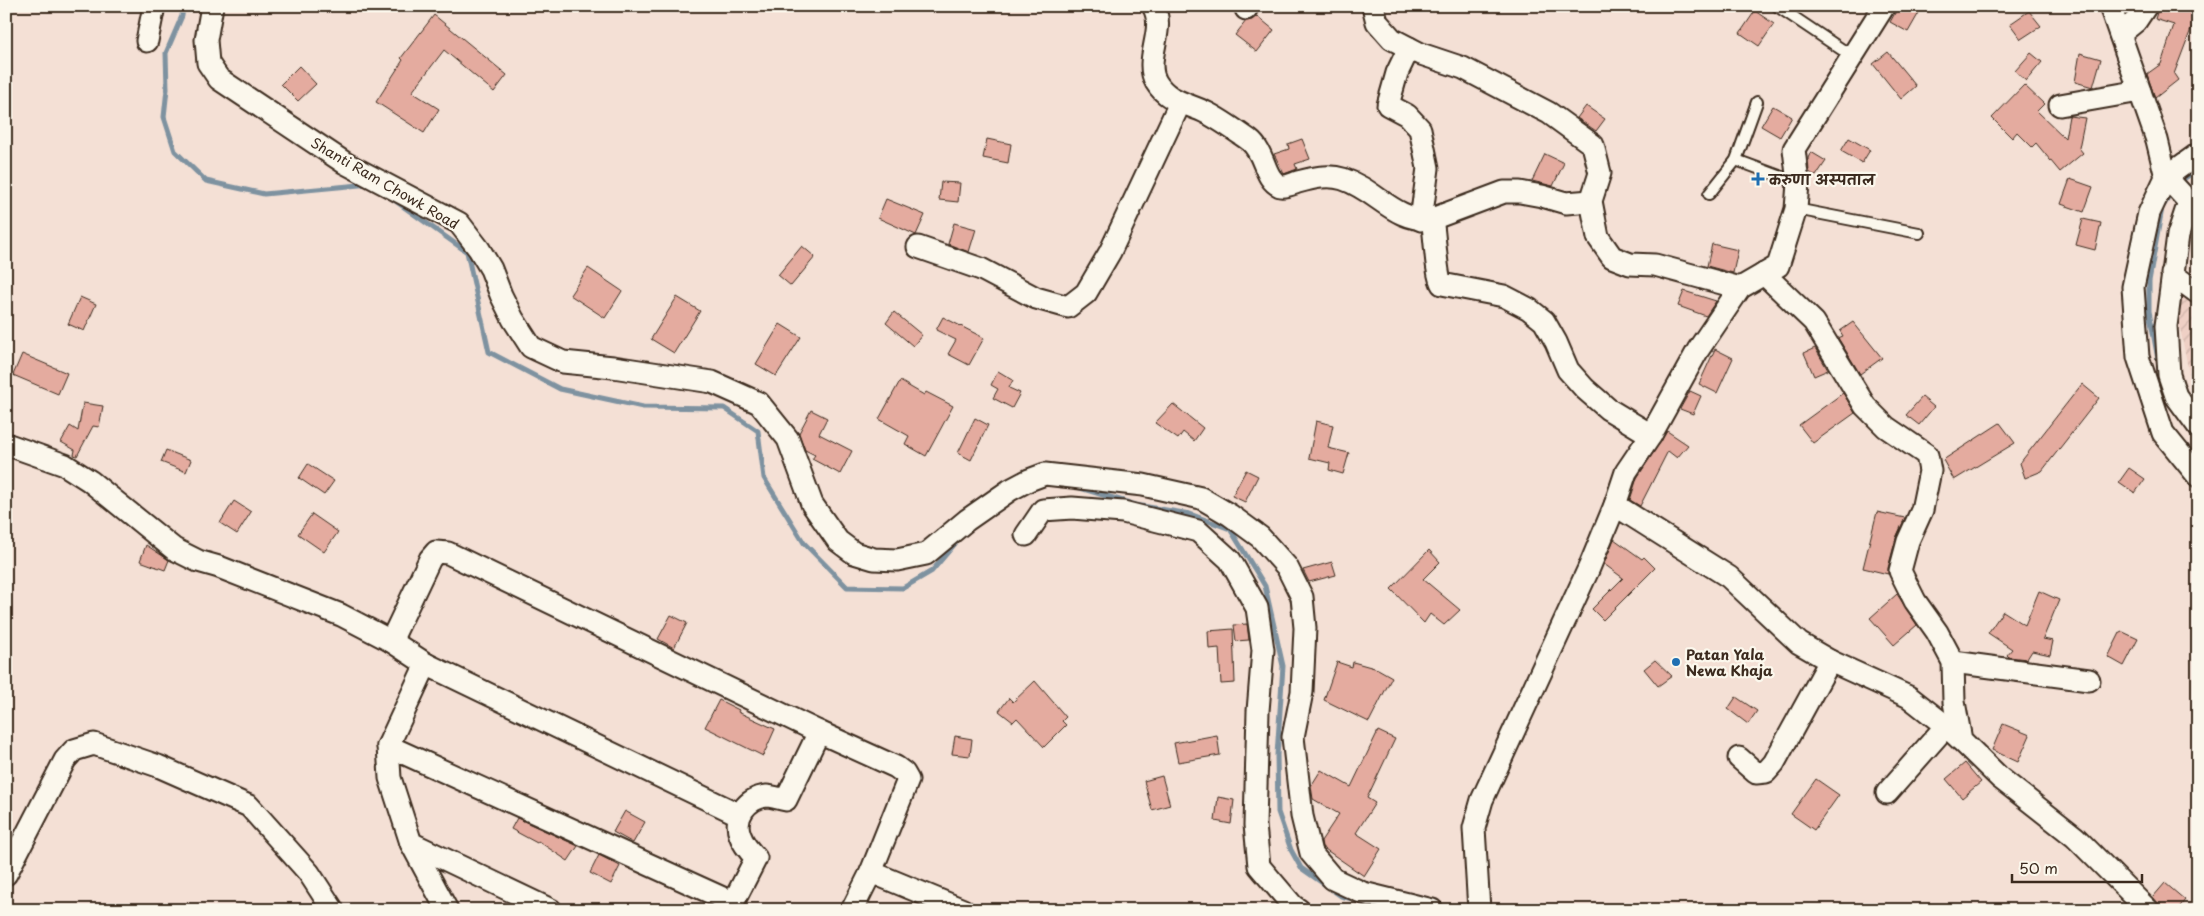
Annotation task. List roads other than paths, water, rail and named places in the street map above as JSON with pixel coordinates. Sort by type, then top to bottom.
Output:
[{"type":"street","points":[[147,40],[154,6]]},
{"type":"street","name":"Shanti Ram Chowk Road","points":[[212,6],[206,40],[207,55],[208,63],[219,79],[345,163],[459,223],[487,262],[513,320],[531,347],[564,362],[613,367],[712,382],[759,403],[788,439],[812,504],[838,541],[854,553],[874,559],[898,560],[926,554],[967,520],[1010,490],[1045,474],[1143,486],[1202,498],[1260,537],[1287,567],[1302,597],[1305,628],[1302,692],[1293,737],[1302,816],[1311,853],[1333,880],[1363,893],[1432,910]]},
{"type":"street","points":[[1152,6],[1155,10],[1157,25],[1156,47],[1152,64],[1155,80],[1170,98],[1206,113],[1250,140],[1259,148],[1270,179],[1280,186],[1318,177],[1335,177],[1365,190],[1399,214],[1426,219],[1504,192],[1535,194],[1566,203],[1591,201]]},
{"type":"street","points":[[1373,6],[1377,22],[1392,39],[1421,54],[1463,68],[1541,108],[1593,145],[1600,173],[1591,201],[1598,237],[1612,257],[1630,264],[1655,265],[1740,288]]},
{"type":"street","points":[[1478,910],[1474,828],[1482,800],[1534,691],[1616,505],[1626,472],[1651,435],[1698,350],[1740,288],[1778,266],[1796,209],[1798,183],[1794,149],[1884,6]]},
{"type":"street","points":[[2110,6],[2158,140],[2181,191]]},
{"type":"street","points":[[2120,34],[2136,22],[2146,6]]},
{"type":"street","points":[[1409,48],[1397,73],[1388,105],[1407,115],[1420,129],[1428,168],[1426,219],[1438,256],[1438,279],[1442,284],[1498,295],[1529,308],[1544,321],[1556,342],[1568,370],[1585,388],[1608,409],[1651,435]]},
{"type":"street","points":[[2060,105],[2140,91]]},
{"type":"street","points":[[918,247],[981,268],[1036,298],[1068,307],[1086,293],[1110,252],[1180,103]]},
{"type":"street","points":[[2198,154],[2181,191],[2178,235],[2166,326],[2169,375],[2176,396],[2198,426]]},
{"type":"street","points":[[2181,191],[2149,213],[2133,287],[2138,357],[2163,433],[2198,476]]},
{"type":"street","points":[[1764,274],[1814,322],[1865,406],[1886,427],[1927,455],[1930,471],[1924,500],[1908,541],[1900,571],[1915,601],[1937,632],[1953,662],[1953,733],[1887,793]]},
{"type":"street","points":[[2172,274],[2198,293]]},
{"type":"street","points":[[6,444],[65,465],[90,482],[174,549],[198,561],[219,566],[341,615],[391,640],[426,664],[740,815]]},
{"type":"street","points":[[1616,505],[1729,577],[1799,643],[1830,661],[1910,697],[1953,733],[2000,778],[2075,837],[2148,910]]},
{"type":"street","points":[[1026,535],[1043,510],[1072,508],[1123,512],[1198,531],[1230,560],[1257,608],[1262,650],[1258,711],[1256,815],[1259,866],[1293,906],[1299,910]]},
{"type":"street","points":[[391,640],[430,560],[436,552],[448,553],[819,732],[896,767],[904,773],[908,780],[871,872],[852,910]]},
{"type":"street","points":[[1740,758],[1756,772],[1766,772],[1774,763],[1830,661]]},
{"type":"street","points":[[1953,662],[2089,680]]},
{"type":"street","points":[[426,664],[388,746],[390,778],[411,843],[447,910]]},
{"type":"street","points":[[388,746],[727,900],[735,899],[756,858],[745,846],[740,836],[738,826],[740,815],[753,800],[767,796],[786,800],[819,732]]},
{"type":"street","points":[[6,874],[65,760],[74,750],[94,744],[158,766],[249,806],[309,873],[333,910]]},
{"type":"street","points":[[411,843],[551,910]]},
{"type":"street","points":[[871,872],[963,910]]},
{"type":"lane","points":[[1777,6],[1852,58]]},
{"type":"lane","points":[[1709,194],[1736,160],[1757,102]]},
{"type":"lane","points":[[1736,160],[1798,183]]},
{"type":"lane","points":[[1796,209],[1919,233]]},
{"type":"waterway","points":[[183,6],[182,16],[166,53],[167,89],[164,117],[175,151],[206,181],[264,194],[370,184]]},
{"type":"waterway","points":[[2178,183],[2198,169]]},
{"type":"waterway","points":[[2158,359],[2149,311],[2149,281],[2162,208],[2172,192]]},
{"type":"waterway","points":[[394,200],[467,252],[489,352],[560,389],[643,407],[724,408],[758,431],[764,478],[804,543],[847,587],[903,588],[932,571],[959,539]]},
{"type":"waterway","points":[[2190,431],[2198,442]]},
{"type":"waterway","points":[[1077,487],[1136,505],[1190,514],[1230,529],[1265,586],[1283,666],[1277,755],[1278,812],[1291,850],[1301,868],[1341,896],[1356,900]]},
{"type":"place","name":"करुणा अस्पताल","points":[[1758,179]]},
{"type":"place","name":"Patan Yala Newa Khaja","points":[[1676,662]]}]
